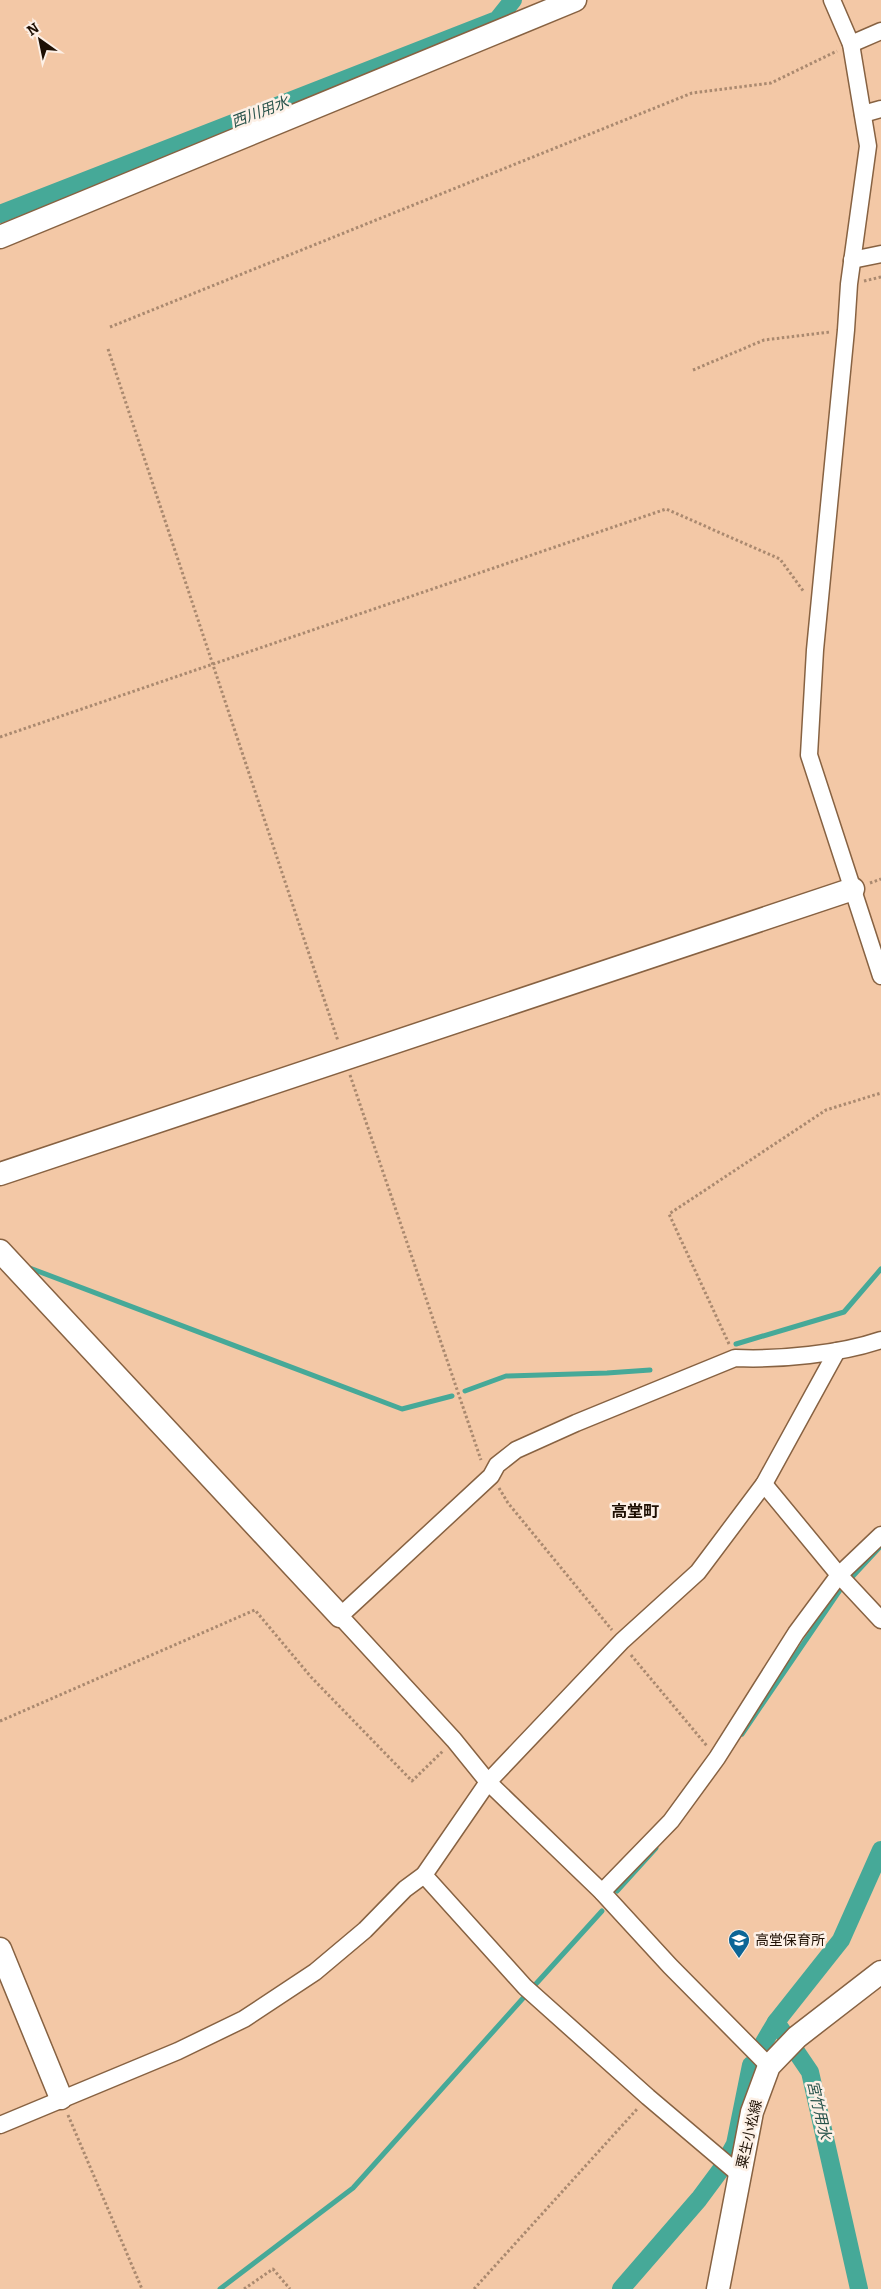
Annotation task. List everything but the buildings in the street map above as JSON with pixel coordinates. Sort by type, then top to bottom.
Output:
[{"type":"street","points":[[0,237],[534,8],[575,0]]},
{"type":"street","points":[[832,0],[851,44],[868,146],[852,260],[815,650],[809,755],[881,976]]},
{"type":"street","points":[[851,44],[881,31]]},
{"type":"street","points":[[863,114],[881,109]]},
{"type":"street","points":[[852,260],[881,254]]},
{"type":"street","points":[[0,1174],[853,889]]},
{"type":"street","points":[[0,1252],[340,1616],[454,1740],[488,1782],[602,1892],[670,1966],[773,2061]]},
{"type":"street","points":[[340,1616],[491,1476],[497,1465],[516,1450],[576,1423],[735,1358],[752,1359],[837,1351],[881,1340]]},
{"type":"street","points":[[0,2125],[61,2098],[178,2051],[244,2019],[315,1972],[365,1930],[406,1889],[424,1875],[488,1782],[622,1641],[698,1572],[764,1484],[837,1351]]},
{"type":"street","points":[[764,1484],[841,1577],[881,1620]]},
{"type":"street","points":[[602,1892],[671,1821],[718,1758],[796,1633],[841,1577],[881,1535]]},
{"type":"street","points":[[424,1875],[526,1987],[648,2097],[740,2175]]},
{"type":"street","points":[[0,1949],[61,2098]]},
{"type":"street","name":"粟生小松線","points":[[718,2289],[752,2112],[773,2061],[797,2037],[881,1972]]},
{"type":"path","points":[[110,327],[692,93],[771,83],[851,44]]},
{"type":"path","points":[[692,370],[764,340],[846,330]]},
{"type":"path","points":[[108,349],[211,663],[479,1457],[508,1503],[622,1641],[634,1659],[718,1758]]},
{"type":"path","points":[[0,737],[211,663],[666,509],[780,560],[820,612]]},
{"type":"path","points":[[735,1358],[669,1214],[826,1110],[881,1093]]},
{"type":"path","points":[[0,1721],[255,1610],[311,1677],[412,1781],[454,1740]]},
{"type":"path","points":[[474,2289],[648,2097]]},
{"type":"path","points":[[61,2098],[142,2289]]},
{"type":"path","points":[[244,2289],[273,2269],[290,2289]]},
{"type":"waterway","name":"西川用水","points":[[0,214],[497,20],[513,0]]},
{"type":"waterway","points":[[27,1267],[402,1409],[452,1396]]},
{"type":"waterway","points":[[736,1344],[844,1312],[881,1269]]},
{"type":"waterway","points":[[465,1391],[506,1376],[650,1370]]},
{"type":"waterway","points":[[742,1734],[840,1590],[879,1548]]},
{"type":"waterway","points":[[617,1891],[656,1848]]},
{"type":"waterway","name":"宮竹用水","points":[[859,2289],[810,2072],[776,2022],[841,1940],[881,1850]]},
{"type":"waterway","points":[[534,1986],[602,1911]]},
{"type":"waterway","points":[[220,2289],[353,2188],[525,1996]]},
{"type":"waterway","points":[[763,2044],[776,2022]]},
{"type":"waterway","points":[[730,2153],[735,2144],[751,2065]]},
{"type":"waterway","points":[[621,2289],[699,2199],[722,2168]]},
{"type":"place","name":"高堂保育所","points":[[739,1959]]},
{"type":"district","name":"高堂町","points":[[635,1511]]}]
